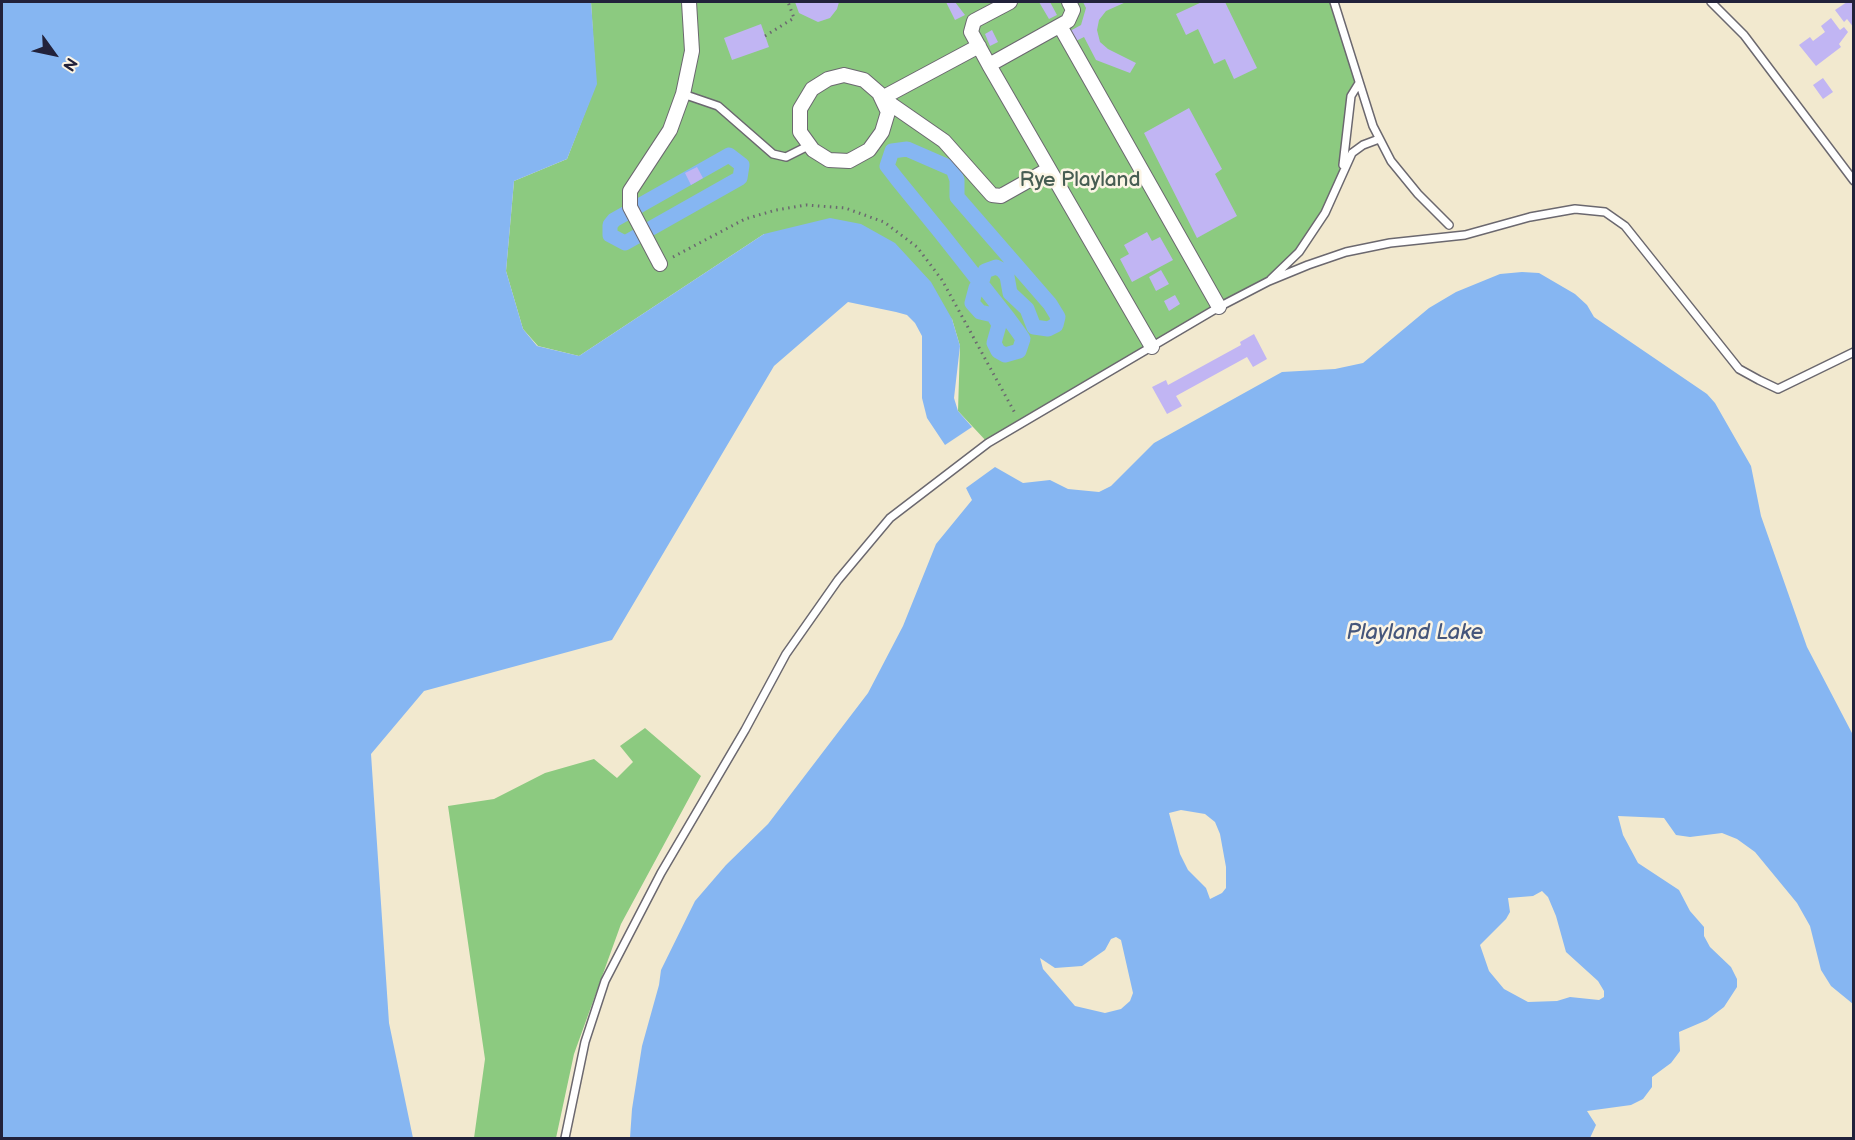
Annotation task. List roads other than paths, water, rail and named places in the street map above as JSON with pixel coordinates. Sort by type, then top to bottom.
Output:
[{"type":"street","points":[[660,264],[630,207],[630,191],[670,130],[683,94],[692,51],[689,2]]},
{"type":"street","points":[[1010,2],[974,21],[972,32],[1152,347]]},
{"type":"street","points":[[989,65],[1068,21],[1073,10],[1069,2]]},
{"type":"street","points":[[1060,26],[1219,307]]},
{"type":"street","points":[[882,98],[979,46]]},
{"type":"street","points":[[882,98],[888,112],[882,132],[868,150],[849,160],[830,160],[810,145],[800,132],[800,109],[812,89],[844,75],[864,80],[882,98],[944,141],[992,195],[1001,196],[1049,170]]},
{"type":"lane","points":[[1334,2],[1379,139],[1391,160],[1418,195],[1449,225]]},
{"type":"lane","points":[[1712,2],[1744,35],[1854,181]]},
{"type":"lane","points":[[1343,170],[1350,96],[1359,83]]},
{"type":"lane","points":[[683,94],[718,106],[773,154],[786,156],[810,145]]},
{"type":"lane","points":[[1269,281],[1299,252],[1325,213],[1352,153],[1363,145],[1379,139]]},
{"type":"lane","points":[[566,1138],[585,1042],[605,981],[661,873],[745,730],[786,654],[838,580],[890,519],[988,443],[1219,307],[1269,281],[1346,252],[1390,243],[1465,235],[1530,216],[1575,209],[1605,212],[1625,226],[1739,369],[1759,380],[1778,389],[1854,352]]},
{"type":"water","points":[[2,2],[591,2],[597,84],[567,159],[514,181],[506,271],[523,329],[537,346],[579,356],[764,234],[830,218],[861,224],[895,243],[931,282],[952,319],[960,346],[954,398],[958,411],[972,427],[945,445],[927,418],[922,398],[922,336],[915,323],[907,315],[848,302],[774,366],[612,640],[424,691],[371,754],[389,1023],[413,1138],[2,1138]]},
{"type":"water","name":"Playland Lake","points":[[1539,273],[1575,294],[1587,305],[1594,317],[1707,394],[1715,403],[1751,466],[1761,516],[1807,647],[1853,735],[1853,1004],[1831,986],[1821,970],[1810,926],[1797,903],[1755,852],[1737,839],[1722,833],[1690,837],[1676,835],[1664,818],[1618,816],[1623,835],[1638,863],[1679,890],[1690,911],[1704,927],[1704,936],[1710,947],[1731,967],[1737,979],[1737,987],[1724,1007],[1707,1020],[1679,1032],[1680,1051],[1671,1063],[1652,1077],[1652,1087],[1643,1099],[1631,1105],[1587,1111],[1596,1125],[1590,1138],[630,1138],[642,1046],[661,970],[695,901],[726,865],[768,824],[868,693],[903,626],[936,544],[972,500],[966,488],[995,467],[1023,483],[1050,480],[1068,489],[1099,492],[1111,486],[1154,443],[1282,372],[1335,369],[1363,363],[1429,308],[1456,292],[1500,274]],"holes":[[[1181,810],[1205,814],[1215,822],[1220,834],[1226,867],[1226,888],[1222,893],[1210,899],[1206,888],[1188,870],[1180,854],[1169,813]],[[1542,891],[1548,897],[1566,952],[1598,981],[1604,991],[1604,997],[1599,1000],[1570,997],[1557,1001],[1528,1002],[1504,989],[1489,971],[1480,945],[1506,919],[1510,912],[1508,898],[1533,896]],[[1116,937],[1121,940],[1133,993],[1130,1001],[1121,1009],[1105,1013],[1075,1006],[1043,969],[1040,958],[1055,968],[1082,966],[1105,950],[1111,939]]]},
{"type":"waterway","points":[[1050,304],[957,197],[957,180],[953,169],[907,149],[892,151],[887,166],[941,233],[1008,318],[1023,339],[1019,351],[1005,355],[998,351],[994,343],[999,325],[997,321],[993,315],[980,312],[972,303],[976,288],[982,281],[985,271],[996,267],[1002,270],[1007,276],[1010,293],[1027,309],[1034,327],[1048,329],[1056,325],[1058,317],[1050,304]]},
{"type":"waterway","points":[[729,155],[742,165],[740,178],[625,243],[610,235],[610,225],[614,220],[729,155]]},
{"type":"park label","name":"Rye Playland","points":[[1080,181]]}]
